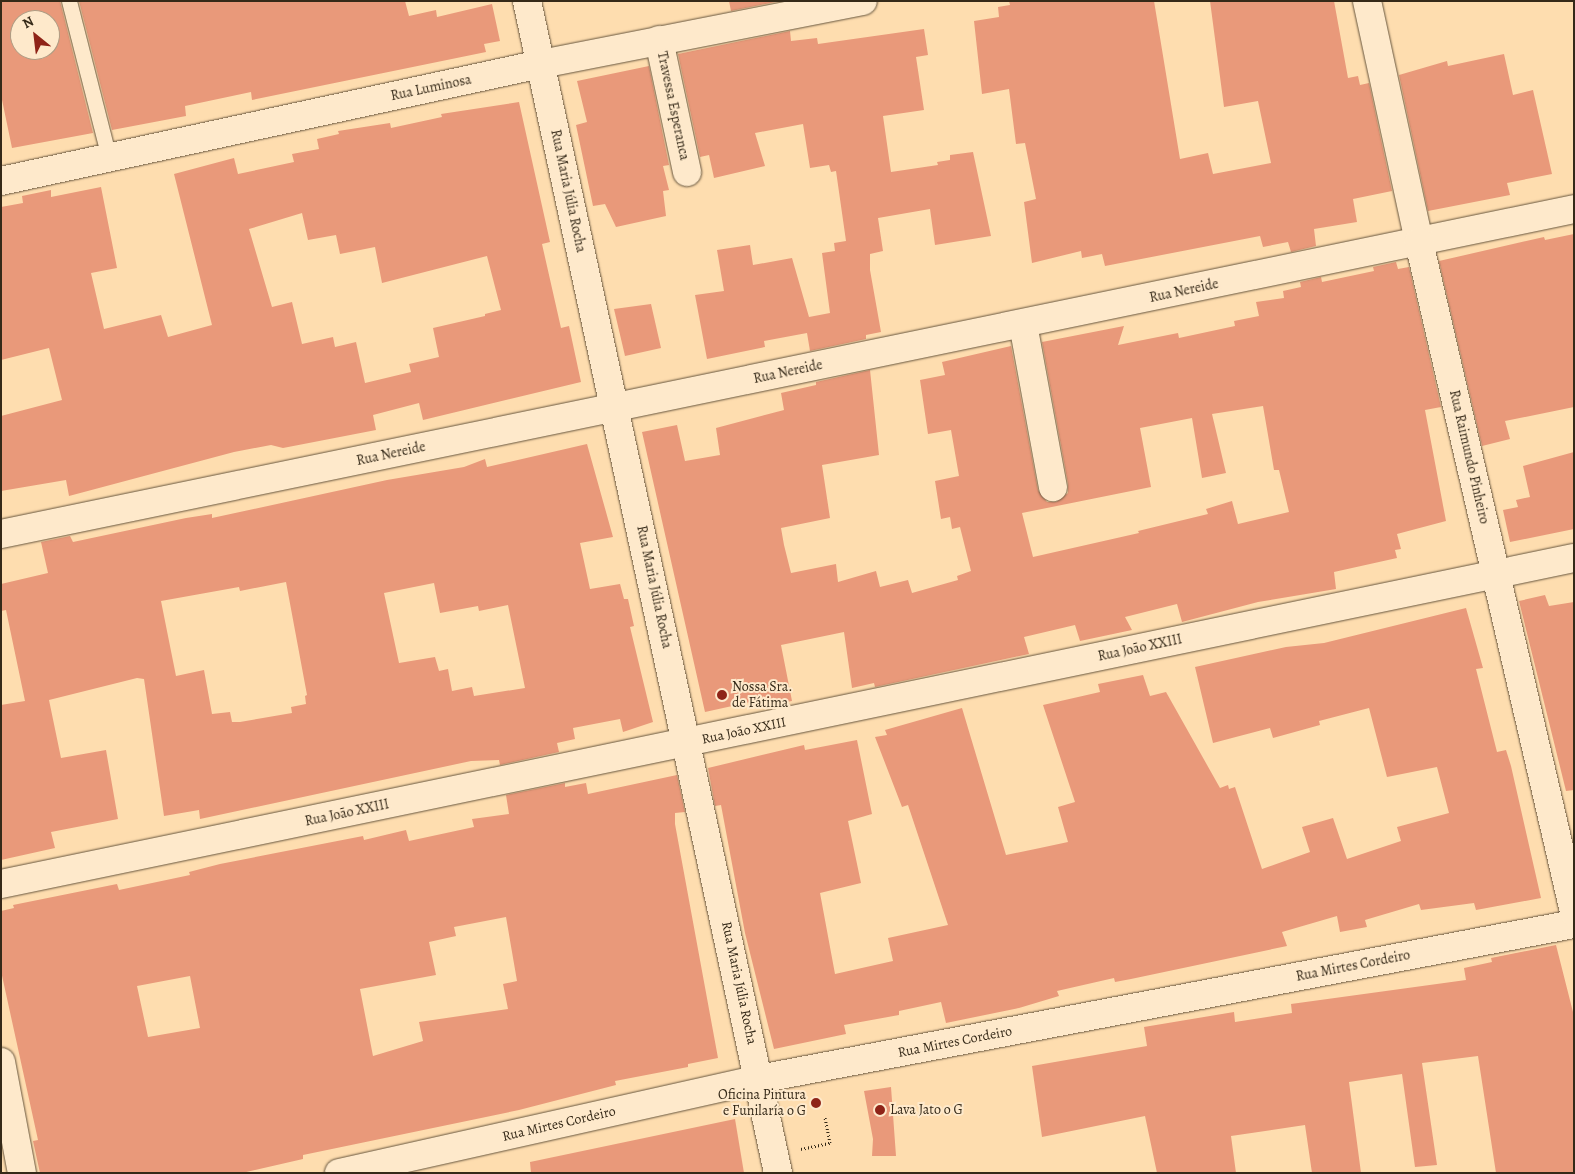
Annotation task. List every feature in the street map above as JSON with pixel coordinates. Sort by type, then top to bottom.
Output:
[{"type":"street","name":"Rua Maria Júlia Rocha","points":[[527,1],[688,743],[776,1164]]},
{"type":"street","name":"Rua Luminosa","points":[[1,181],[541,64],[863,1]]},
{"type":"street","name":"Rua Raimundo Pinheiro","points":[[1367,1],[1419,242],[1574,912]]},
{"type":"street","name":"Travessa Esperanca","points":[[659,40],[687,172]]},
{"type":"street","name":"Rua Nereide","points":[[1,534],[1574,209]]},
{"type":"street","points":[[1023,324],[1053,487]]},
{"type":"street","name":"Rua João XXIII","points":[[1,884],[1574,558]]},
{"type":"street","name":"Rua Mirtes Cordeiro","points":[[339,1173],[759,1079],[1574,924]]},
{"type":"street","points":[[1,1062],[22,1173]]},
{"type":"lane","points":[[69,1],[109,158]]},
{"type":"path","points":[[776,1164],[830,1143],[825,1117]]},
{"type":"building","points":[[1,1],[60,1],[93,133],[12,148],[1,95]]},
{"type":"building","points":[[79,1],[405,1],[409,16],[436,10],[437,17],[492,4],[500,41],[484,44],[486,52],[252,100],[251,92],[185,106],[186,116],[112,130]]},
{"type":"building","points":[[729,1],[780,1],[731,11]]},
{"type":"building","points":[[1009,1],[1154,1],[1180,159],[1208,153],[1213,174],[1271,163],[1258,101],[1224,107],[1210,1],[1334,1],[1348,78],[1358,76],[1360,85],[1369,83],[1392,191],[1353,199],[1357,222],[1314,229],[1316,246],[1291,252],[1288,242],[1263,247],[1260,236],[1105,266],[1102,254],[1082,258],[1081,251],[1032,263],[1024,202],[1036,199],[1025,143],[1016,144],[1009,89],[982,94],[974,21],[999,17],[998,7],[1010,5]]},
{"type":"building","points":[[924,29],[928,55],[916,57],[924,110],[883,116],[891,172],[938,165],[937,162],[950,160],[950,155],[973,152],[991,236],[935,245],[930,209],[878,218],[883,251],[870,254],[870,270],[881,332],[866,335],[866,339],[810,351],[807,333],[764,341],[765,347],[707,359],[695,295],[724,291],[717,250],[750,245],[753,265],[792,258],[809,317],[830,313],[822,253],[835,251],[834,243],[846,241],[836,171],[831,172],[829,165],[810,168],[803,124],[755,133],[765,166],[714,178],[709,155],[700,157],[678,54],[790,31],[791,41],[817,38],[818,44]]},
{"type":"building","points":[[1504,54],[1513,95],[1533,90],[1552,174],[1507,183],[1510,195],[1428,211],[1399,75],[1447,61],[1448,66]]},
{"type":"building","points":[[649,66],[669,165],[663,166],[669,190],[663,191],[666,216],[616,227],[605,204],[593,206],[576,125],[587,122],[577,81]]},
{"type":"building","points":[[519,102],[550,242],[542,244],[561,328],[569,326],[581,382],[423,420],[419,403],[373,415],[376,430],[283,448],[271,445],[234,452],[69,496],[66,480],[1,491],[1,416],[62,400],[49,348],[1,360],[1,207],[23,203],[22,196],[51,190],[51,197],[101,187],[117,268],[91,273],[104,329],[161,315],[168,337],[212,325],[174,174],[234,158],[238,174],[294,162],[292,154],[319,149],[317,139],[339,134],[338,131],[390,123],[391,128],[442,117],[441,114]],"holes":[[[302,213],[308,240],[336,235],[340,254],[375,247],[382,283],[487,256],[501,310],[485,314],[485,316],[433,328],[439,357],[409,364],[411,372],[365,383],[356,342],[335,347],[333,337],[302,344],[292,302],[272,307],[249,229]]]},
{"type":"building","points":[[1574,234],[1574,407],[1505,421],[1510,439],[1482,446],[1439,261],[1544,237],[1545,240]]},
{"type":"building","points":[[1396,262],[1398,269],[1409,267],[1441,407],[1425,410],[1446,521],[1397,534],[1401,549],[1395,550],[1397,558],[1334,572],[1336,589],[1258,602],[1182,622],[1177,604],[1125,617],[1132,630],[1080,641],[1075,625],[1024,637],[1029,654],[875,687],[874,683],[852,688],[844,632],[781,645],[792,701],[764,706],[764,699],[705,712],[642,432],[677,425],[685,461],[720,455],[716,428],[784,410],[781,393],[816,385],[816,382],[870,370],[879,455],[822,465],[830,518],[781,528],[784,545],[791,573],[836,564],[838,582],[876,571],[880,587],[908,580],[912,593],[958,580],[957,576],[971,571],[960,527],[952,529],[950,517],[941,519],[935,481],[959,476],[951,430],[928,434],[920,380],[945,375],[942,362],[1011,346],[1038,490],[1047,502],[1056,502],[1068,493],[1068,484],[1042,342],[1124,326],[1118,345],[1178,333],[1179,338],[1235,326],[1234,321],[1259,316],[1256,302],[1284,298],[1283,291],[1301,287],[1300,282],[1321,277],[1322,282],[1374,271],[1373,267]],"holes":[[[1263,406],[1274,470],[1279,470],[1289,512],[1238,524],[1232,501],[1206,509],[1208,514],[1138,531],[1139,533],[1033,557],[1022,513],[1151,487],[1140,428],[1192,418],[1202,478],[1226,473],[1212,414]]]},
{"type":"building","points":[[651,304],[661,348],[625,356],[614,309]]},
{"type":"building","points":[[587,444],[613,537],[580,543],[590,589],[620,584],[624,599],[628,599],[634,626],[630,627],[653,722],[623,732],[620,719],[573,728],[575,739],[557,743],[559,752],[500,765],[499,760],[471,761],[200,819],[199,810],[164,816],[144,679],[137,678],[49,700],[61,758],[106,750],[118,819],[51,832],[55,848],[1,860],[1,705],[25,701],[6,610],[1,611],[1,584],[48,573],[41,542],[70,536],[73,542],[186,518],[212,514],[212,518],[387,480],[464,467],[485,459],[487,467]],"holes":[[[286,582],[307,695],[305,696],[306,704],[291,707],[292,713],[240,722],[232,722],[230,712],[212,714],[204,670],[176,676],[161,601],[239,587],[240,591]],[[434,583],[440,613],[478,606],[479,611],[508,605],[525,688],[474,696],[472,687],[452,691],[448,669],[439,671],[435,657],[399,663],[384,593]]]},
{"type":"building","points":[[1574,452],[1574,529],[1510,542],[1503,510],[1518,507],[1516,500],[1530,497],[1523,466]]},
{"type":"building","points":[[1545,595],[1549,606],[1574,602],[1574,790],[1566,791],[1519,601]]},
{"type":"building","points":[[1466,608],[1483,668],[1476,669],[1497,752],[1506,750],[1511,766],[1541,898],[1476,910],[1474,903],[1421,910],[1419,904],[1365,920],[1367,927],[1340,932],[1337,916],[1282,932],[1287,946],[1115,982],[1114,978],[1057,991],[1059,996],[1019,1008],[946,1023],[941,1002],[899,1011],[899,1015],[844,1025],[846,1034],[774,1049],[745,933],[721,805],[715,806],[708,768],[804,745],[805,750],[857,740],[872,814],[848,821],[861,883],[820,893],[835,974],[893,961],[888,938],[948,925],[908,805],[902,807],[875,737],[887,735],[885,730],[962,708],[1006,855],[1040,848],[1068,842],[1058,807],[1075,802],[1043,705],[1100,692],[1098,684],[1143,675],[1150,696],[1166,692],[1220,788],[1228,785],[1229,789],[1235,787],[1262,869],[1310,852],[1302,827],[1333,818],[1347,859],[1401,841],[1397,827],[1449,813],[1437,767],[1387,777],[1369,708],[1319,721],[1320,725],[1273,738],[1270,728],[1213,743],[1195,667],[1286,647],[1324,643]]},
{"type":"building","points":[[677,775],[685,812],[675,813],[675,824],[718,1058],[688,1064],[688,1067],[615,1081],[616,1085],[519,1110],[303,1155],[303,1159],[242,1173],[40,1173],[33,1141],[38,1140],[1,971],[1,911],[14,908],[13,905],[117,884],[119,890],[190,875],[189,872],[220,864],[363,836],[364,840],[406,830],[409,841],[474,827],[472,819],[509,814],[506,795],[565,783],[565,787],[586,783],[588,794]],"holes":[[[506,917],[517,981],[503,984],[508,1009],[419,1022],[423,1041],[373,1056],[360,989],[436,975],[429,942],[456,936],[454,927]],[[190,976],[200,1028],[148,1037],[137,986]]]},
{"type":"building","points":[[1556,945],[1574,1016],[1574,1173],[1496,1173],[1478,1056],[1422,1063],[1437,1165],[1415,1167],[1402,1074],[1349,1082],[1361,1173],[1312,1173],[1305,1125],[1231,1136],[1236,1173],[1157,1173],[1145,1116],[1042,1137],[1032,1066],[1147,1046],[1144,1027],[1234,1012],[1235,1022],[1292,1013],[1291,1004],[1466,980],[1464,968],[1492,962],[1491,958]]},
{"type":"building","name":"Lava Jato o G","points":[[891,1087],[896,1156],[872,1156],[873,1139],[864,1091]]},
{"type":"building","points":[[735,1119],[744,1173],[531,1173],[530,1162]]},
{"type":"place","name":"Nossa Sra. de Fátima","points":[[722,695]]},
{"type":"place","name":"Oficina Pintura e Funilaría o G","points":[[816,1103]]},
{"type":"place","name":"Lava Jato o G","points":[[880,1110]]}]
